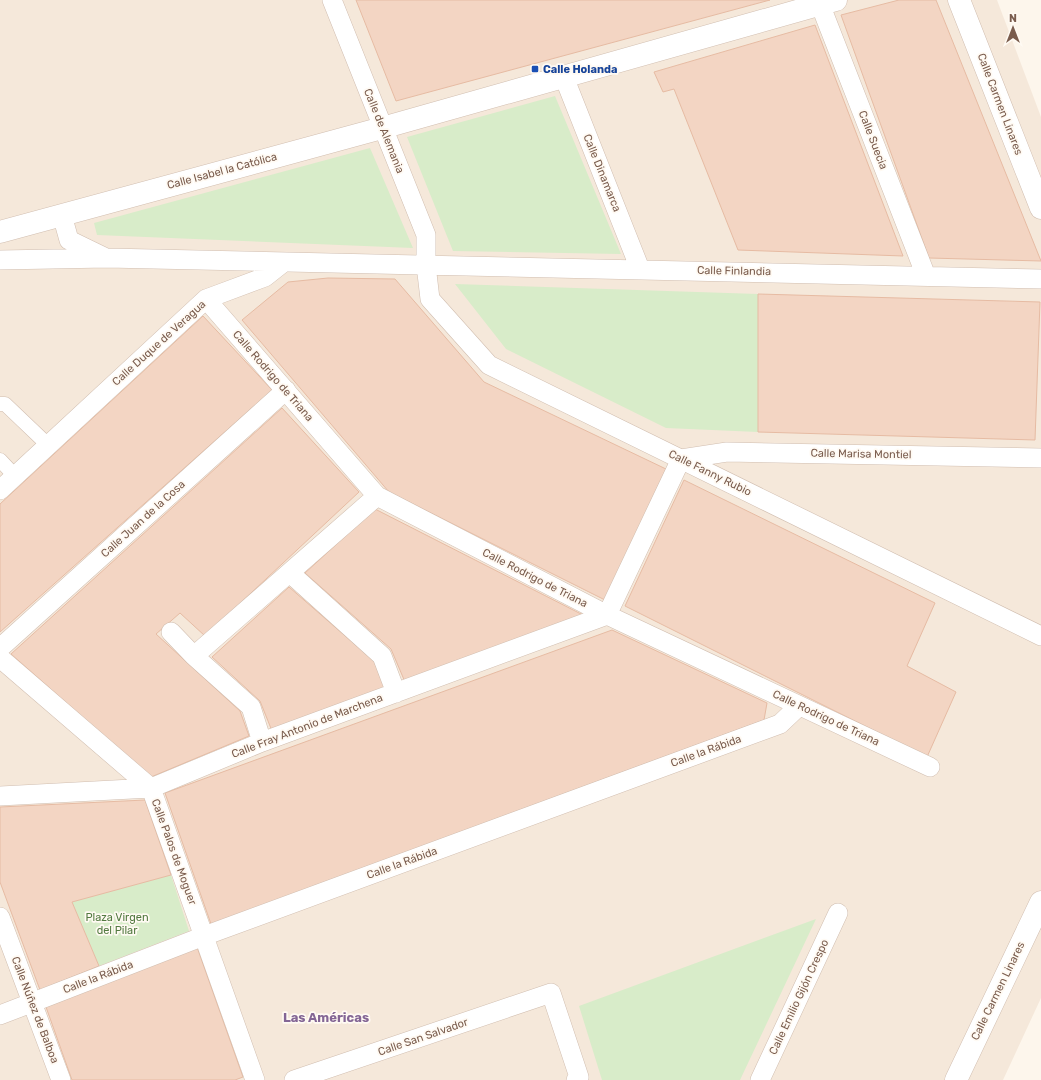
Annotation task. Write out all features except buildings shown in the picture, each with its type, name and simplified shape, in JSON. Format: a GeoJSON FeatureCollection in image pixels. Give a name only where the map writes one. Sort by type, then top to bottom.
{"type":"FeatureCollection","features":[{"type":"Feature","properties":{"kind":"street","name":"Calle de Alemania"},"geometry":{"type":"LineString","coordinates":[[332,0],[426,235],[426,265]]}},
{"type":"Feature","properties":{"kind":"street","name":"Calle Carmen Linares"},"geometry":{"type":"LineString","coordinates":[[960,0],[1041,208]]}},
{"type":"Feature","properties":{"kind":"street"},"geometry":{"type":"LineString","coordinates":[[382,128],[828,2]]}},
{"type":"Feature","properties":{"kind":"street","name":"Calle Suecia"},"geometry":{"type":"LineString","coordinates":[[828,2],[926,276]]}},
{"type":"Feature","properties":{"kind":"street","name":"Calle Dinamarca"},"geometry":{"type":"LineString","coordinates":[[564,77],[640,269]]}},
{"type":"Feature","properties":{"kind":"street","name":"Calle Isabel la Católica"},"geometry":{"type":"LineString","coordinates":[[0,232],[382,128]]}},
{"type":"Feature","properties":{"kind":"street"},"geometry":{"type":"LineString","coordinates":[[62,215],[69,240],[107,258]]}},
{"type":"Feature","properties":{"kind":"street"},"geometry":{"type":"LineString","coordinates":[[0,260],[107,258],[426,265]]}},
{"type":"Feature","properties":{"kind":"street","name":"Calle Duque de Veragua"},"geometry":{"type":"LineString","coordinates":[[0,490],[206,299],[265,277],[284,262]]}},
{"type":"Feature","properties":{"kind":"street","name":"Calle Finlandia"},"geometry":{"type":"LineString","coordinates":[[426,265],[1041,279]]}},
{"type":"Feature","properties":{"kind":"street","name":"Calle Fanny Rubio"},"geometry":{"type":"LineString","coordinates":[[426,265],[430,298],[489,365],[1041,636]]}},
{"type":"Feature","properties":{"kind":"street","name":"Calle Rodrigo de Triana"},"geometry":{"type":"LineString","coordinates":[[206,299],[377,496],[607,615],[930,767]]}},
{"type":"Feature","properties":{"kind":"street","name":"Calle Juan de la Cosa"},"geometry":{"type":"LineString","coordinates":[[0,648],[286,390]]}},
{"type":"Feature","properties":{"kind":"street"},"geometry":{"type":"LineString","coordinates":[[0,404],[5,404],[48,445]]}},
{"type":"Feature","properties":{"kind":"street","name":"Calle Marisa Montiel"},"geometry":{"type":"LineString","coordinates":[[681,458],[727,452],[1041,458]]}},
{"type":"Feature","properties":{"kind":"street"},"geometry":{"type":"LineString","coordinates":[[607,615],[681,458]]}},
{"type":"Feature","properties":{"kind":"street"},"geometry":{"type":"LineString","coordinates":[[0,460],[15,476]]}},
{"type":"Feature","properties":{"kind":"street"},"geometry":{"type":"LineString","coordinates":[[194,656],[377,496]]}},
{"type":"Feature","properties":{"kind":"street"},"geometry":{"type":"LineString","coordinates":[[290,573],[382,656],[396,693]]}},
{"type":"Feature","properties":{"kind":"street","name":"Calle Fray Antonio de Marchena"},"geometry":{"type":"LineString","coordinates":[[0,796],[151,788],[262,742],[607,615]]}},
{"type":"Feature","properties":{"kind":"street"},"geometry":{"type":"LineString","coordinates":[[171,632],[194,656],[251,707],[262,742]]}},
{"type":"Feature","properties":{"kind":"street","name":"Calle Palos de Moguer"},"geometry":{"type":"LineString","coordinates":[[0,658],[151,788],[255,1080]]}},
{"type":"Feature","properties":{"kind":"street","name":"Calle la Rábida"},"geometry":{"type":"LineString","coordinates":[[0,1015],[204,936],[780,724],[799,706]]}},
{"type":"Feature","properties":{"kind":"street","name":"Calle Carmen Linares"},"geometry":{"type":"LineString","coordinates":[[956,1080],[1041,902]]}},
{"type":"Feature","properties":{"kind":"street","name":"Calle Emilio Gijón Crespo"},"geometry":{"type":"LineString","coordinates":[[760,1080],[838,914]]}},
{"type":"Feature","properties":{"kind":"street","name":"Calle Núñez de Balboa"},"geometry":{"type":"LineString","coordinates":[[0,917],[61,1080]]}},
{"type":"Feature","properties":{"kind":"street","name":"Calle San Salvador"},"geometry":{"type":"LineString","coordinates":[[294,1080],[552,993],[579,1077],[576,1080]]}},
{"type":"Feature","properties":{"kind":"shaded area"},"geometry":{"type":"Polygon","coordinates":[[[0,0],[997,0],[1041,117],[1041,998],[1003,1080],[0,1080],[0,0]]]}},
{"type":"Feature","properties":{"kind":"green space"},"geometry":{"type":"Polygon","coordinates":[[[555,96],[621,254],[453,251],[407,137],[555,96]]]}},
{"type":"Feature","properties":{"kind":"green space"},"geometry":{"type":"Polygon","coordinates":[[[370,148],[413,248],[97,235],[94,223],[370,148]]]}},
{"type":"Feature","properties":{"kind":"green space"},"geometry":{"type":"Polygon","coordinates":[[[455,284],[758,294],[758,432],[666,428],[506,349],[455,284]]]}},
{"type":"Feature","properties":{"kind":"green space","name":"Plaza Virgen del Pilar"},"geometry":{"type":"Polygon","coordinates":[[[171,875],[189,931],[99,966],[72,902],[171,875]]]}},
{"type":"Feature","properties":{"kind":"green space"},"geometry":{"type":"Polygon","coordinates":[[[816,919],[740,1080],[602,1080],[579,1006],[816,919]]]}},
{"type":"Feature","properties":{"kind":"place","name":"Calle Holanda"},"geometry":{"type":"Point","coordinates":[535,69]}},
{"type":"Feature","properties":{"kind":"district","name":"Las Américas"},"geometry":{"type":"Point","coordinates":[326,1017]}}]}
